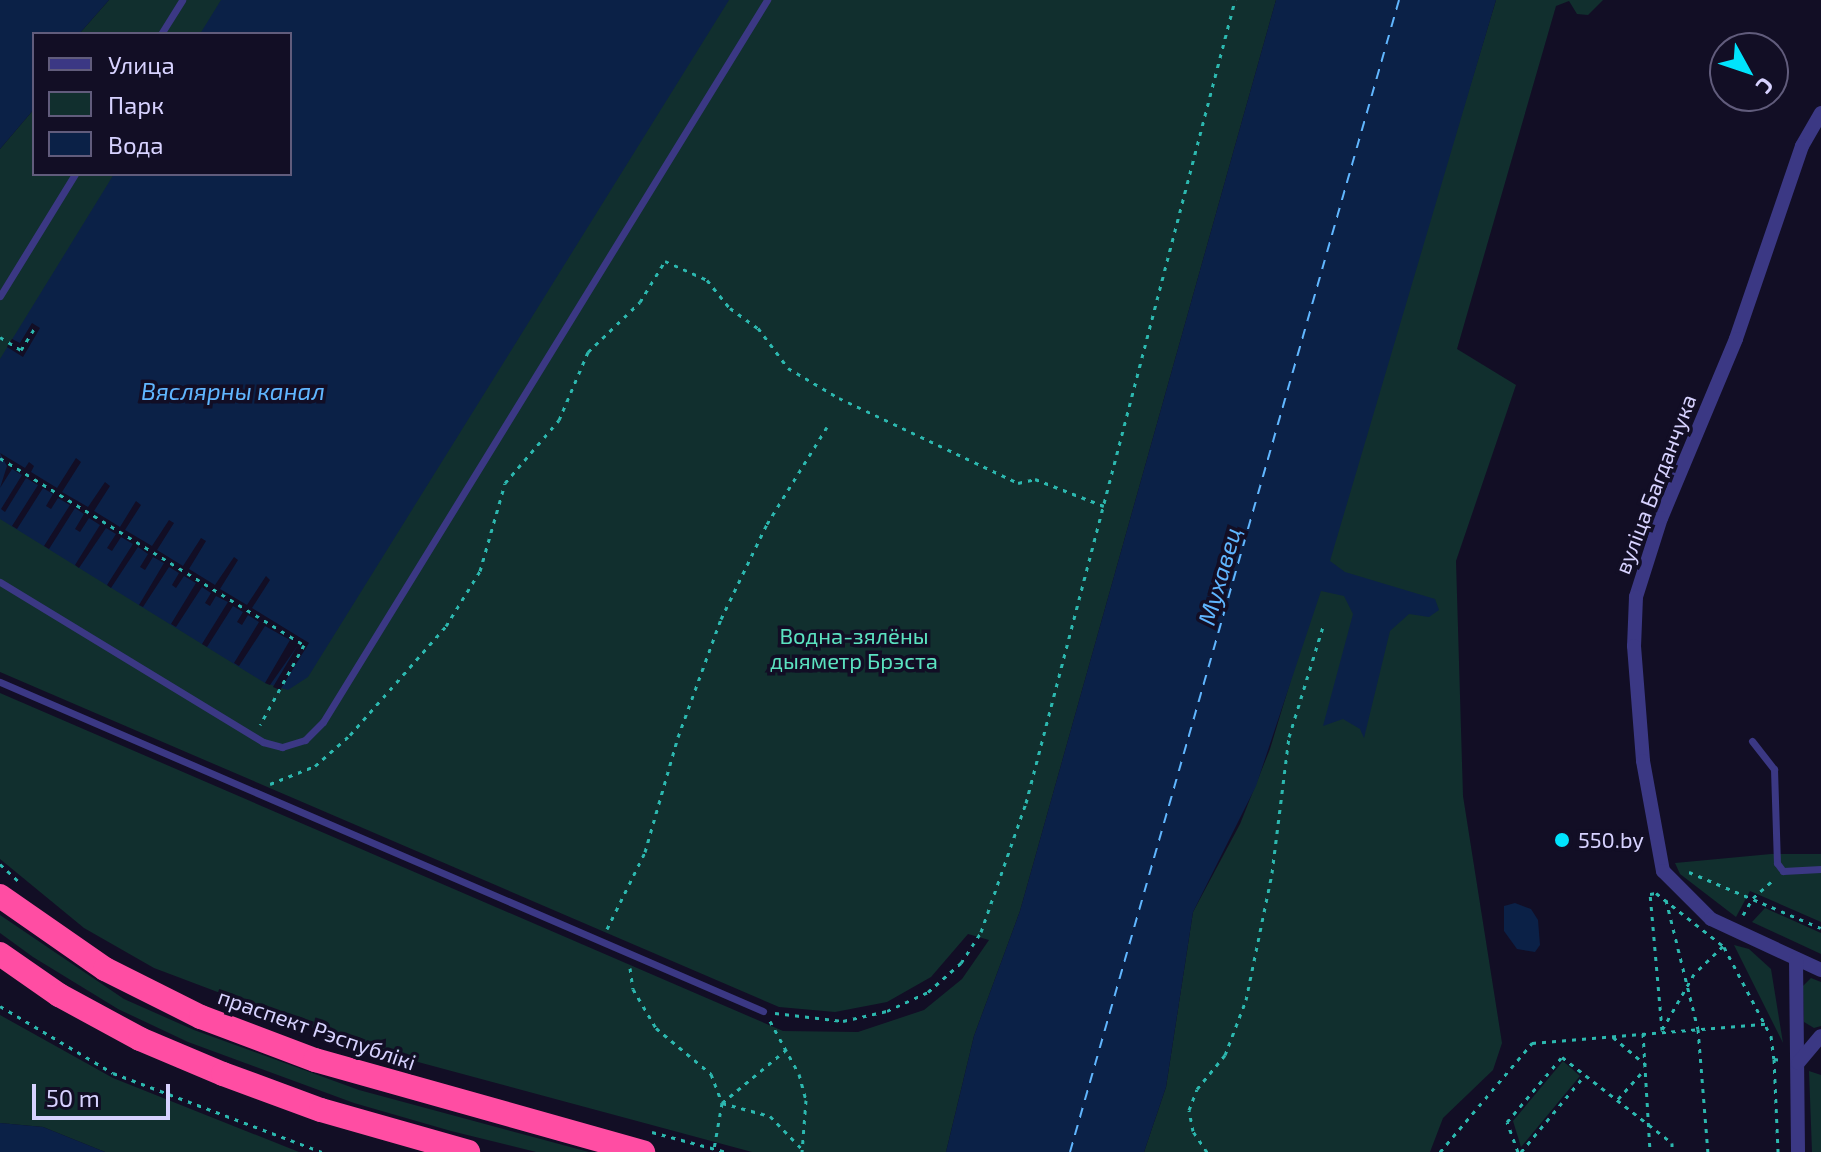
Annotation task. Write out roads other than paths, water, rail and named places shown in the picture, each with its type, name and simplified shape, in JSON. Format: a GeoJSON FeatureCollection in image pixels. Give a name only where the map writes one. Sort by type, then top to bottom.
{"type":"FeatureCollection","features":[{"type":"Feature","properties":{"kind":"highway","name":"праспект Рэспублікі"},"geometry":{"type":"LineString","coordinates":[[0,896],[105,969],[201,1017],[315,1060],[641,1140]]}},
{"type":"Feature","properties":{"kind":"highway"},"geometry":{"type":"LineString","coordinates":[[0,954],[126,1032],[209,1068],[321,1110],[468,1152]]}},
{"type":"Feature","properties":{"kind":"street","name":"вуліца Багданчука"},"geometry":{"type":"LineString","coordinates":[[1821,113],[1802,146],[1736,339],[1661,518],[1636,597],[1634,646],[1643,761],[1663,871],[1711,919],[1821,970]]}},
{"type":"Feature","properties":{"kind":"street"},"geometry":{"type":"LineString","coordinates":[[1796,959],[1798,1152]]}},
{"type":"Feature","properties":{"kind":"street"},"geometry":{"type":"LineString","coordinates":[[1798,1063],[1821,1036]]}},
{"type":"Feature","properties":{"kind":"lane"},"geometry":{"type":"LineString","coordinates":[[162,32],[182,0]]}},
{"type":"Feature","properties":{"kind":"lane"},"geometry":{"type":"LineString","coordinates":[[0,582],[253,736],[272,746],[294,746],[323,722],[767,0]]}},
{"type":"Feature","properties":{"kind":"lane"},"geometry":{"type":"LineString","coordinates":[[0,296],[74,176]]}},
{"type":"Feature","properties":{"kind":"lane"},"geometry":{"type":"LineString","coordinates":[[0,682],[763,1011]]}},
{"type":"Feature","properties":{"kind":"lane"},"geometry":{"type":"LineString","coordinates":[[1752,741],[1774,769],[1777,863],[1783,871],[1821,869]]}},
{"type":"Feature","properties":{"kind":"water"},"geometry":{"type":"Polygon","coordinates":[[[0,0],[109,0],[81,32],[32,32],[32,111],[0,149],[0,0]]]}},
{"type":"Feature","properties":{"kind":"water","name":"Вяслярны канал"},"geometry":{"type":"Polygon","coordinates":[[[221,0],[729,0],[308,677],[288,690],[265,683],[0,519],[0,359],[113,176],[292,176],[292,32],[201,32],[221,0]]]}},
{"type":"Feature","properties":{"kind":"water","name":"Мухавец"},"geometry":{"type":"Polygon","coordinates":[[[1276,0],[1496,0],[1330,561],[1345,572],[1435,599],[1439,610],[1429,617],[1409,614],[1390,631],[1364,738],[1360,729],[1343,719],[1323,726],[1353,614],[1344,596],[1321,591],[1256,786],[1193,912],[1166,1087],[1144,1152],[946,1152],[974,1036],[1020,911],[1276,0]]]}},
{"type":"Feature","properties":{"kind":"water"},"geometry":{"type":"Polygon","coordinates":[[[1515,903],[1531,909],[1538,920],[1540,945],[1535,952],[1517,949],[1504,931],[1504,906],[1515,903]]]}},
{"type":"Feature","properties":{"kind":"water"},"geometry":{"type":"Polygon","coordinates":[[[0,1123],[43,1127],[105,1152],[0,1152],[0,1123]]]}},
{"type":"Feature","properties":{"kind":"place","name":"550.by"},"geometry":{"type":"Point","coordinates":[1562,840]}},
{"type":"Feature","properties":{"kind":"park label","name":"Водна-зялёны дыяметр Брэста"},"geometry":{"type":"Point","coordinates":[854,648]}}]}
